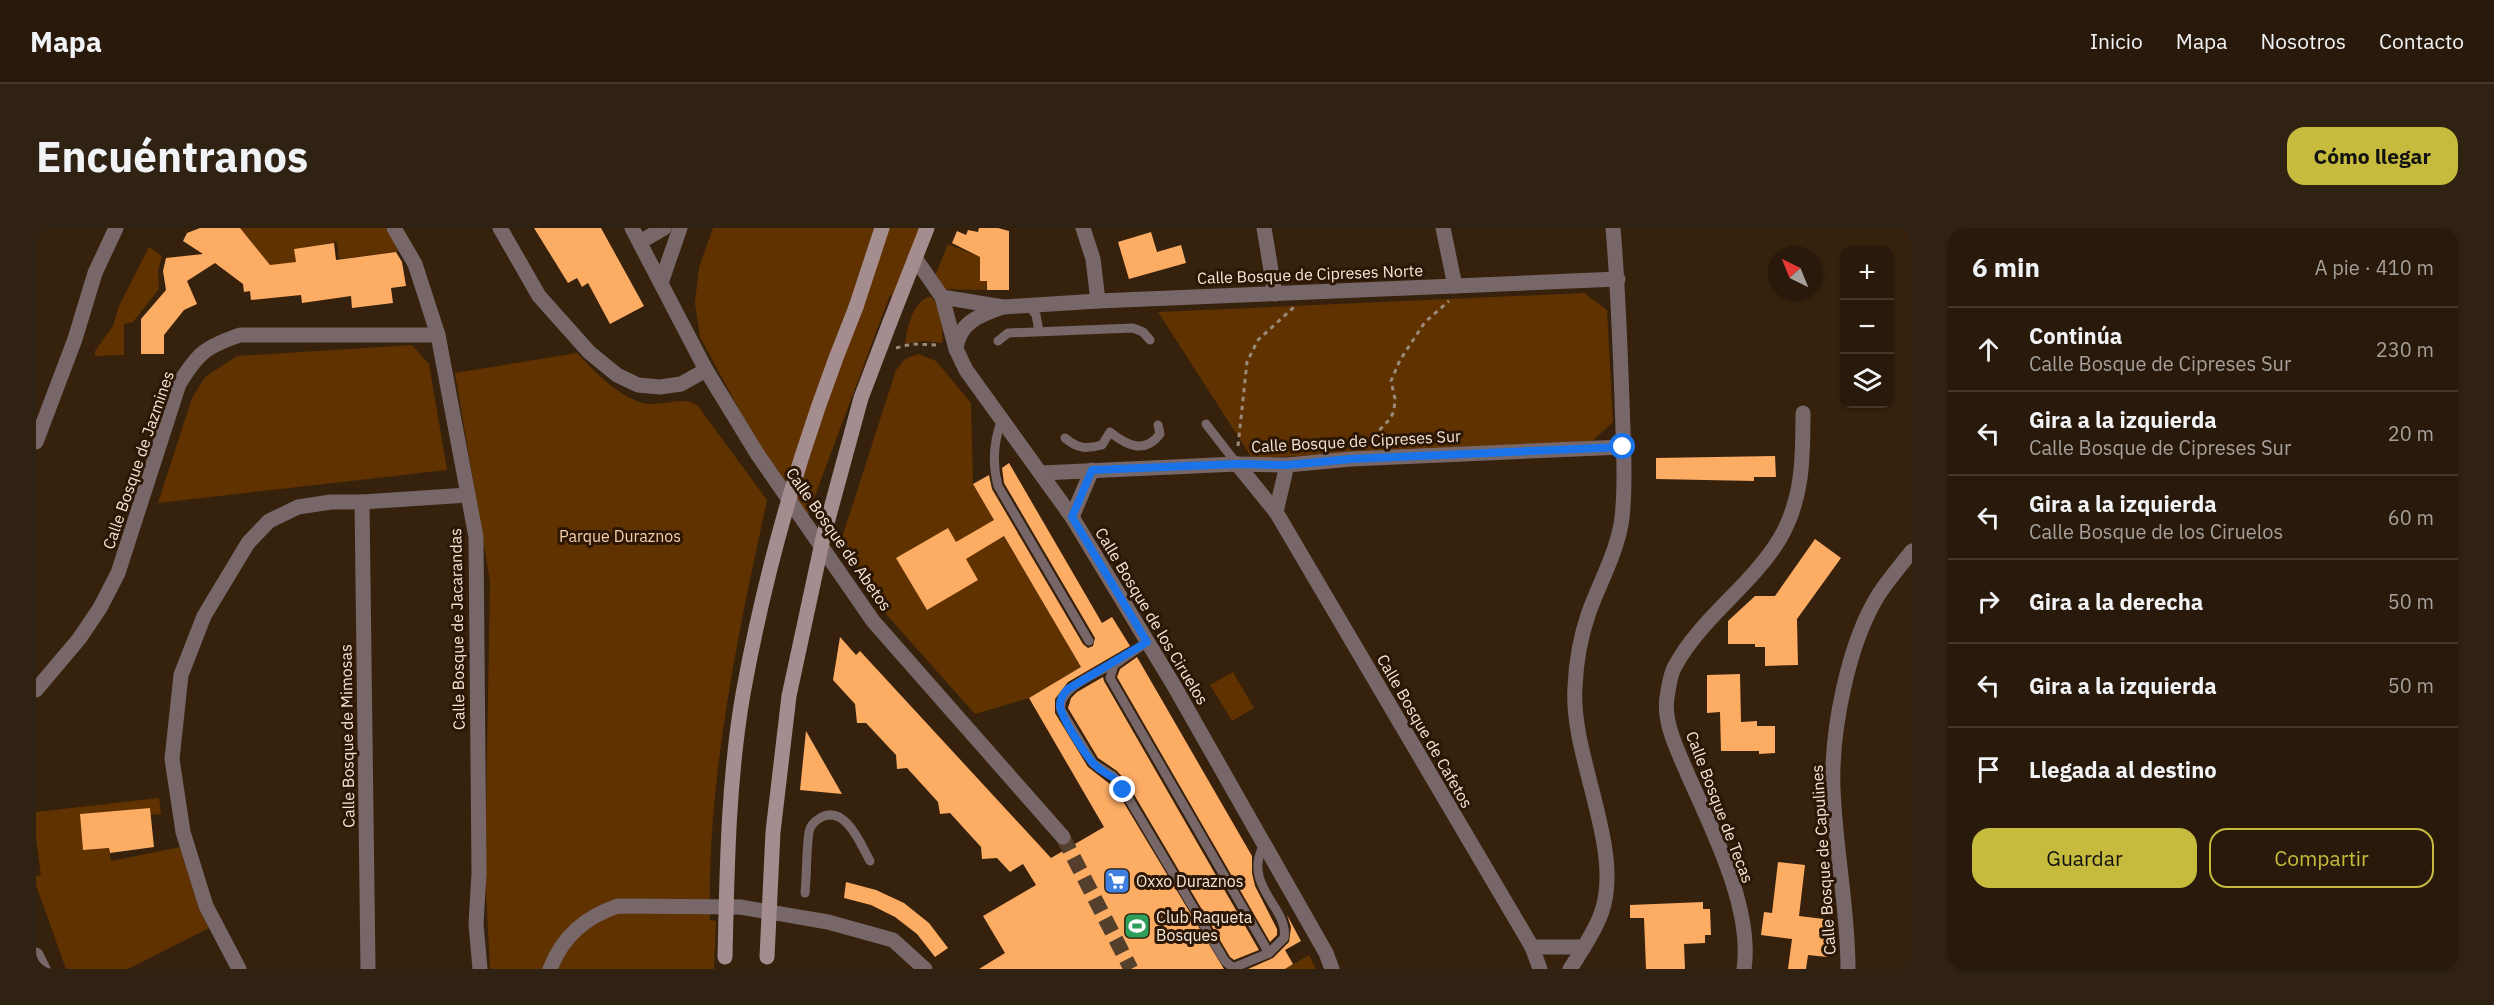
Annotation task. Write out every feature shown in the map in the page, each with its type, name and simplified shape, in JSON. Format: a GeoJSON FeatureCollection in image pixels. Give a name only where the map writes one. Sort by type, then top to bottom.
{"type":"FeatureCollection","features":[{"type":"Feature","properties":{"kind":"main road"},"geometry":{"type":"LineString","coordinates":[[725,963],[729,830],[743,695],[778,532],[826,381],[882,228]]}},
{"type":"Feature","properties":{"kind":"main road"},"geometry":{"type":"LineString","coordinates":[[767,963],[773,832],[789,696],[823,538],[861,398],[927,228]]}},
{"type":"Feature","properties":{"kind":"street"},"geometry":{"type":"LineString","coordinates":[[36,442],[75,339],[95,273],[116,228]]}},
{"type":"Feature","properties":{"kind":"street","name":"Calle Bosque de Jacarandas"},"geometry":{"type":"LineString","coordinates":[[394,228],[415,264],[438,335],[476,537],[479,873],[476,924],[480,969]]}},
{"type":"Feature","properties":{"kind":"street"},"geometry":{"type":"LineString","coordinates":[[500,228],[539,296],[589,352],[617,375],[638,385],[660,387],[681,384],[706,370]]}},
{"type":"Feature","properties":{"kind":"street","name":"Calle Bosque de Abetos"},"geometry":{"type":"LineString","coordinates":[[632,228],[706,370],[758,455],[873,621],[1063,837]]}},
{"type":"Feature","properties":{"kind":"street"},"geometry":{"type":"LineString","coordinates":[[640,242],[664,228]]}},
{"type":"Feature","properties":{"kind":"street"},"geometry":{"type":"LineString","coordinates":[[661,283],[680,228]]}},
{"type":"Feature","properties":{"kind":"street"},"geometry":{"type":"LineString","coordinates":[[1083,228],[1093,259],[1098,301]]}},
{"type":"Feature","properties":{"kind":"street"},"geometry":{"type":"LineString","coordinates":[[1264,228],[1275,294]]}},
{"type":"Feature","properties":{"kind":"street"},"geometry":{"type":"LineString","coordinates":[[1443,228],[1455,286]]}},
{"type":"Feature","properties":{"kind":"street"},"geometry":{"type":"LineString","coordinates":[[1570,969],[1601,914],[1608,885],[1603,841],[1577,724],[1574,689],[1588,614],[1622,519],[1623,447],[1618,279],[1613,228]]}},
{"type":"Feature","properties":{"kind":"street","name":"Calle Bosque de los Ciruelos"},"geometry":{"type":"LineString","coordinates":[[915,258],[942,297],[956,349],[966,370],[1072,517],[1264,845],[1326,953],[1332,969]]}},
{"type":"Feature","properties":{"kind":"street","name":"Calle Bosque de Cipreses Norte"},"geometry":{"type":"LineString","coordinates":[[942,297],[1003,307],[1618,279]]}},
{"type":"Feature","properties":{"kind":"street","name":"Calle Bosque de Cipreses Norte"},"geometry":{"type":"LineString","coordinates":[[956,349],[960,334],[970,321],[1003,307]]}},
{"type":"Feature","properties":{"kind":"street","name":"Calle Bosque de Jazmines"},"geometry":{"type":"LineString","coordinates":[[36,690],[79,639],[100,608],[118,573],[179,384],[194,360],[213,344],[240,335],[438,335]]}},
{"type":"Feature","properties":{"kind":"street","name":"Calle Bosque de Tecas"},"geometry":{"type":"LineString","coordinates":[[1744,969],[1743,937],[1733,886],[1716,838],[1672,735],[1666,700],[1674,668],[1694,638],[1768,555],[1788,522],[1802,472],[1803,413]]}},
{"type":"Feature","properties":{"kind":"street","name":"Calle Bosque de Cipreses Sur"},"geometry":{"type":"LineString","coordinates":[[1042,473],[1237,464],[1287,465],[1351,459],[1623,447]]}},
{"type":"Feature","properties":{"kind":"street","name":"Calle Bosque de Cafetos"},"geometry":{"type":"LineString","coordinates":[[1237,464],[1276,512],[1532,947],[1540,969]]}},
{"type":"Feature","properties":{"kind":"street"},"geometry":{"type":"LineString","coordinates":[[1276,512],[1287,465]]}},
{"type":"Feature","properties":{"kind":"street"},"geometry":{"type":"LineString","coordinates":[[1072,517],[1092,470]]}},
{"type":"Feature","properties":{"kind":"street"},"geometry":{"type":"LineString","coordinates":[[239,969],[206,906],[183,832],[172,759],[182,675],[204,616],[248,543],[269,521],[298,507],[331,502],[468,495]]}},
{"type":"Feature","properties":{"kind":"street","name":"Calle Bosque de Mimosas"},"geometry":{"type":"LineString","coordinates":[[362,502],[369,969]]}},
{"type":"Feature","properties":{"kind":"street","name":"Calle Bosque de Capulines"},"geometry":{"type":"LineString","coordinates":[[1848,969],[1833,788],[1839,713],[1851,664],[1878,595],[1912,551]]}},
{"type":"Feature","properties":{"kind":"street"},"geometry":{"type":"LineString","coordinates":[[550,969],[561,946],[570,934],[592,916],[605,910],[618,906],[694,905],[740,907],[828,922],[893,940],[925,969]]}},
{"type":"Feature","properties":{"kind":"street"},"geometry":{"type":"LineString","coordinates":[[1532,947],[1584,947]]}},
{"type":"Feature","properties":{"kind":"street"},"geometry":{"type":"LineString","coordinates":[[36,955],[43,969]]}},
{"type":"Feature","properties":{"kind":"lane"},"geometry":{"type":"LineString","coordinates":[[1028,305],[1036,315],[1039,331]]}},
{"type":"Feature","properties":{"kind":"lane"},"geometry":{"type":"LineString","coordinates":[[998,340],[1008,333],[1133,328],[1143,332],[1150,340]]}},
{"type":"Feature","properties":{"kind":"lane"},"geometry":{"type":"LineString","coordinates":[[1002,418],[998,430],[993,468],[998,486],[1089,641]]}},
{"type":"Feature","properties":{"kind":"lane"},"geometry":{"type":"LineString","coordinates":[[1206,424],[1237,464]]}},
{"type":"Feature","properties":{"kind":"lane"},"geometry":{"type":"LineString","coordinates":[[1065,438],[1075,446],[1087,449],[1102,445],[1110,432],[1131,445],[1144,446],[1154,442],[1160,434],[1158,425]]}},
{"type":"Feature","properties":{"kind":"lane"},"geometry":{"type":"LineString","coordinates":[[1147,642],[1065,693],[1060,705],[1062,715],[1093,763],[1113,776],[1120,784],[1228,965],[1233,968],[1269,953],[1279,944],[1285,933],[1260,878],[1259,859],[1264,845]]}},
{"type":"Feature","properties":{"kind":"lane"},"geometry":{"type":"LineString","coordinates":[[1117,662],[1110,672],[1113,683],[1269,953]]}},
{"type":"Feature","properties":{"kind":"lane"},"geometry":{"type":"LineString","coordinates":[[805,893],[811,827],[823,816],[839,816],[848,823],[870,861]]}},
{"type":"Feature","properties":{"kind":"path"},"geometry":{"type":"LineString","coordinates":[[1351,459],[1390,419],[1394,411],[1395,399],[1391,381],[1395,370],[1425,322],[1450,300],[1455,286]]}},
{"type":"Feature","properties":{"kind":"path"},"geometry":{"type":"LineString","coordinates":[[1237,464],[1247,362],[1258,340],[1308,293]]}},
{"type":"Feature","properties":{"kind":"path"},"geometry":{"type":"LineString","coordinates":[[912,344],[934,344],[956,349]]}},
{"type":"Feature","properties":{"kind":"green space"},"geometry":{"type":"Polygon","coordinates":[[[233,228],[386,228],[401,251],[339,259],[337,242],[295,249],[296,263],[270,265],[245,234],[234,235],[233,228]]]}},
{"type":"Feature","properties":{"kind":"green space"},"geometry":{"type":"Polygon","coordinates":[[[713,228],[923,228],[895,297],[890,295],[803,528],[700,337],[695,303],[699,267],[713,228]]]}},
{"type":"Feature","properties":{"kind":"green space"},"geometry":{"type":"Polygon","coordinates":[[[948,244],[980,257],[980,281],[987,281],[986,290],[945,289],[934,278],[948,244]]]}},
{"type":"Feature","properties":{"kind":"green space"},"geometry":{"type":"Polygon","coordinates":[[[149,247],[162,256],[158,271],[159,289],[133,322],[124,324],[124,355],[95,356],[95,351],[113,326],[119,306],[149,247]]]}},
{"type":"Feature","properties":{"kind":"green space"},"geometry":{"type":"Polygon","coordinates":[[[1584,293],[1607,310],[1613,422],[1590,443],[1252,458],[1158,312],[1584,293]]]}},
{"type":"Feature","properties":{"kind":"green space"},"geometry":{"type":"Polygon","coordinates":[[[927,297],[932,297],[940,313],[942,343],[923,341],[905,344],[914,312],[927,297]]]}},
{"type":"Feature","properties":{"kind":"green space"},"geometry":{"type":"Polygon","coordinates":[[[412,345],[429,364],[447,470],[158,503],[192,398],[205,377],[237,356],[412,345]]]}},
{"type":"Feature","properties":{"kind":"green space","name":"Parque Duraznos"},"geometry":{"type":"Polygon","coordinates":[[[577,353],[611,386],[632,399],[653,404],[687,401],[698,406],[767,500],[726,709],[713,814],[710,920],[716,921],[714,969],[490,969],[485,871],[490,581],[455,373],[577,353]]]}},
{"type":"Feature","properties":{"kind":"green space"},"geometry":{"type":"Polygon","coordinates":[[[918,354],[936,361],[971,403],[973,484],[1081,667],[1029,698],[975,714],[886,614],[839,547],[896,370],[905,359],[918,354]]]}},
{"type":"Feature","properties":{"kind":"green space"},"geometry":{"type":"Polygon","coordinates":[[[1233,672],[1254,708],[1232,721],[1210,685],[1233,672]]]}},
{"type":"Feature","properties":{"kind":"green space"},"geometry":{"type":"Polygon","coordinates":[[[159,798],[161,814],[151,815],[150,808],[81,814],[83,850],[109,848],[111,861],[180,847],[199,909],[209,928],[128,969],[66,969],[36,885],[36,876],[41,875],[36,838],[36,812],[159,798]]]}},
{"type":"Feature","properties":{"kind":"green space"},"geometry":{"type":"Polygon","coordinates":[[[1309,955],[1316,969],[1285,969],[1309,955]]]}},
{"type":"Feature","properties":{"kind":"building"},"geometry":{"type":"Polygon","coordinates":[[[200,228],[240,228],[270,265],[296,262],[294,249],[334,243],[336,260],[396,252],[402,262],[406,286],[391,288],[393,303],[352,308],[351,296],[302,303],[301,295],[251,300],[250,291],[244,292],[243,284],[215,263],[187,281],[197,304],[184,310],[164,335],[164,354],[141,354],[141,319],[166,290],[163,271],[166,258],[203,254],[183,241],[187,233],[200,228]]]}},
{"type":"Feature","properties":{"kind":"building"},"geometry":{"type":"Polygon","coordinates":[[[534,228],[601,228],[644,306],[610,324],[588,283],[582,287],[577,278],[568,283],[534,228]]]}},
{"type":"Feature","properties":{"kind":"building"},"geometry":{"type":"Polygon","coordinates":[[[979,228],[998,228],[1009,231],[1009,290],[987,290],[987,281],[980,281],[980,257],[952,243],[957,231],[966,235],[968,230],[978,232],[979,228]]]}},
{"type":"Feature","properties":{"kind":"building"},"geometry":{"type":"Polygon","coordinates":[[[1151,232],[1157,252],[1181,245],[1186,263],[1129,279],[1118,242],[1151,232]]]}},
{"type":"Feature","properties":{"kind":"building"},"geometry":{"type":"Polygon","coordinates":[[[1775,456],[1776,477],[1754,477],[1754,481],[1656,479],[1656,458],[1775,456]]]}},
{"type":"Feature","properties":{"kind":"building"},"geometry":{"type":"Polygon","coordinates":[[[1009,463],[1102,623],[1112,617],[1130,646],[1068,682],[1055,699],[1055,713],[1088,767],[1115,788],[1224,969],[979,969],[1005,953],[983,916],[1036,885],[1023,864],[1010,872],[997,858],[982,859],[981,847],[950,813],[940,814],[938,802],[907,768],[897,769],[896,755],[866,723],[857,723],[855,704],[833,680],[840,637],[856,655],[860,651],[1051,858],[1104,827],[1029,698],[1081,667],[1004,536],[966,559],[978,580],[927,610],[896,558],[948,528],[956,542],[994,520],[973,484],[989,475],[992,489],[1083,644],[1088,648],[1093,646],[1095,638],[1004,483],[1002,468],[1009,463]]]}},
{"type":"Feature","properties":{"kind":"building"},"geometry":{"type":"Polygon","coordinates":[[[1815,539],[1841,558],[1797,619],[1798,665],[1765,666],[1765,647],[1755,647],[1755,644],[1728,644],[1728,621],[1755,596],[1775,596],[1815,539]]]}},
{"type":"Feature","properties":{"kind":"building"},"geometry":{"type":"Polygon","coordinates":[[[1137,657],[1252,856],[1255,886],[1277,929],[1277,935],[1270,942],[1117,677],[1120,669],[1137,657]]]}},
{"type":"Feature","properties":{"kind":"building"},"geometry":{"type":"Polygon","coordinates":[[[1740,674],[1741,722],[1757,721],[1757,726],[1775,726],[1775,753],[1721,751],[1720,712],[1707,713],[1707,675],[1740,674]]]}},
{"type":"Feature","properties":{"kind":"building"},"geometry":{"type":"Polygon","coordinates":[[[1103,677],[1259,950],[1234,960],[1230,957],[1126,781],[1117,771],[1098,758],[1068,708],[1071,698],[1077,692],[1103,677]]]}},
{"type":"Feature","properties":{"kind":"building"},"geometry":{"type":"Polygon","coordinates":[[[806,731],[842,794],[800,790],[806,731]]]}},
{"type":"Feature","properties":{"kind":"building"},"geometry":{"type":"Polygon","coordinates":[[[150,808],[154,847],[110,853],[109,848],[83,850],[80,814],[150,808]]]}},
{"type":"Feature","properties":{"kind":"building"},"geometry":{"type":"Polygon","coordinates":[[[1778,862],[1805,865],[1799,916],[1832,920],[1827,957],[1808,955],[1806,969],[1788,969],[1792,939],[1761,935],[1764,912],[1772,913],[1778,862]]]}},
{"type":"Feature","properties":{"kind":"building"},"geometry":{"type":"Polygon","coordinates":[[[846,882],[876,890],[904,903],[929,923],[948,948],[935,957],[917,934],[895,917],[871,905],[844,898],[846,882]]]}},
{"type":"Feature","properties":{"kind":"building"},"geometry":{"type":"Polygon","coordinates":[[[1703,902],[1703,909],[1710,909],[1711,935],[1705,935],[1705,943],[1684,944],[1685,969],[1646,969],[1644,918],[1630,918],[1630,905],[1703,902]]]}},
{"type":"Feature","properties":{"kind":"building"},"geometry":{"type":"Polygon","coordinates":[[[1287,915],[1301,941],[1285,950],[1293,964],[1285,969],[1248,969],[1273,958],[1289,942],[1291,927],[1287,915]]]}},
{"type":"Feature","properties":{"kind":"tunnel"},"geometry":{"type":"LineString","coordinates":[[1063,837],[1131,969]]}},
{"type":"Feature","properties":{"kind":"place","name":"Oxxo Duraznos"},"geometry":{"type":"Point","coordinates":[1117,881]}},
{"type":"Feature","properties":{"kind":"place","name":"Club Raqueta Bosques"},"geometry":{"type":"Point","coordinates":[1137,926]}},
{"type":"Feature","properties":{"kind":"route"},"geometry":{"type":"LineString","coordinates":[[1123,790],[1113,776],[1097,768],[1093,763],[1060,710],[1060,700],[1068,689],[1117,662],[1147,642],[1072,517],[1092,470],[1237,464],[1287,465],[1351,459],[1623,447]]}}]}
